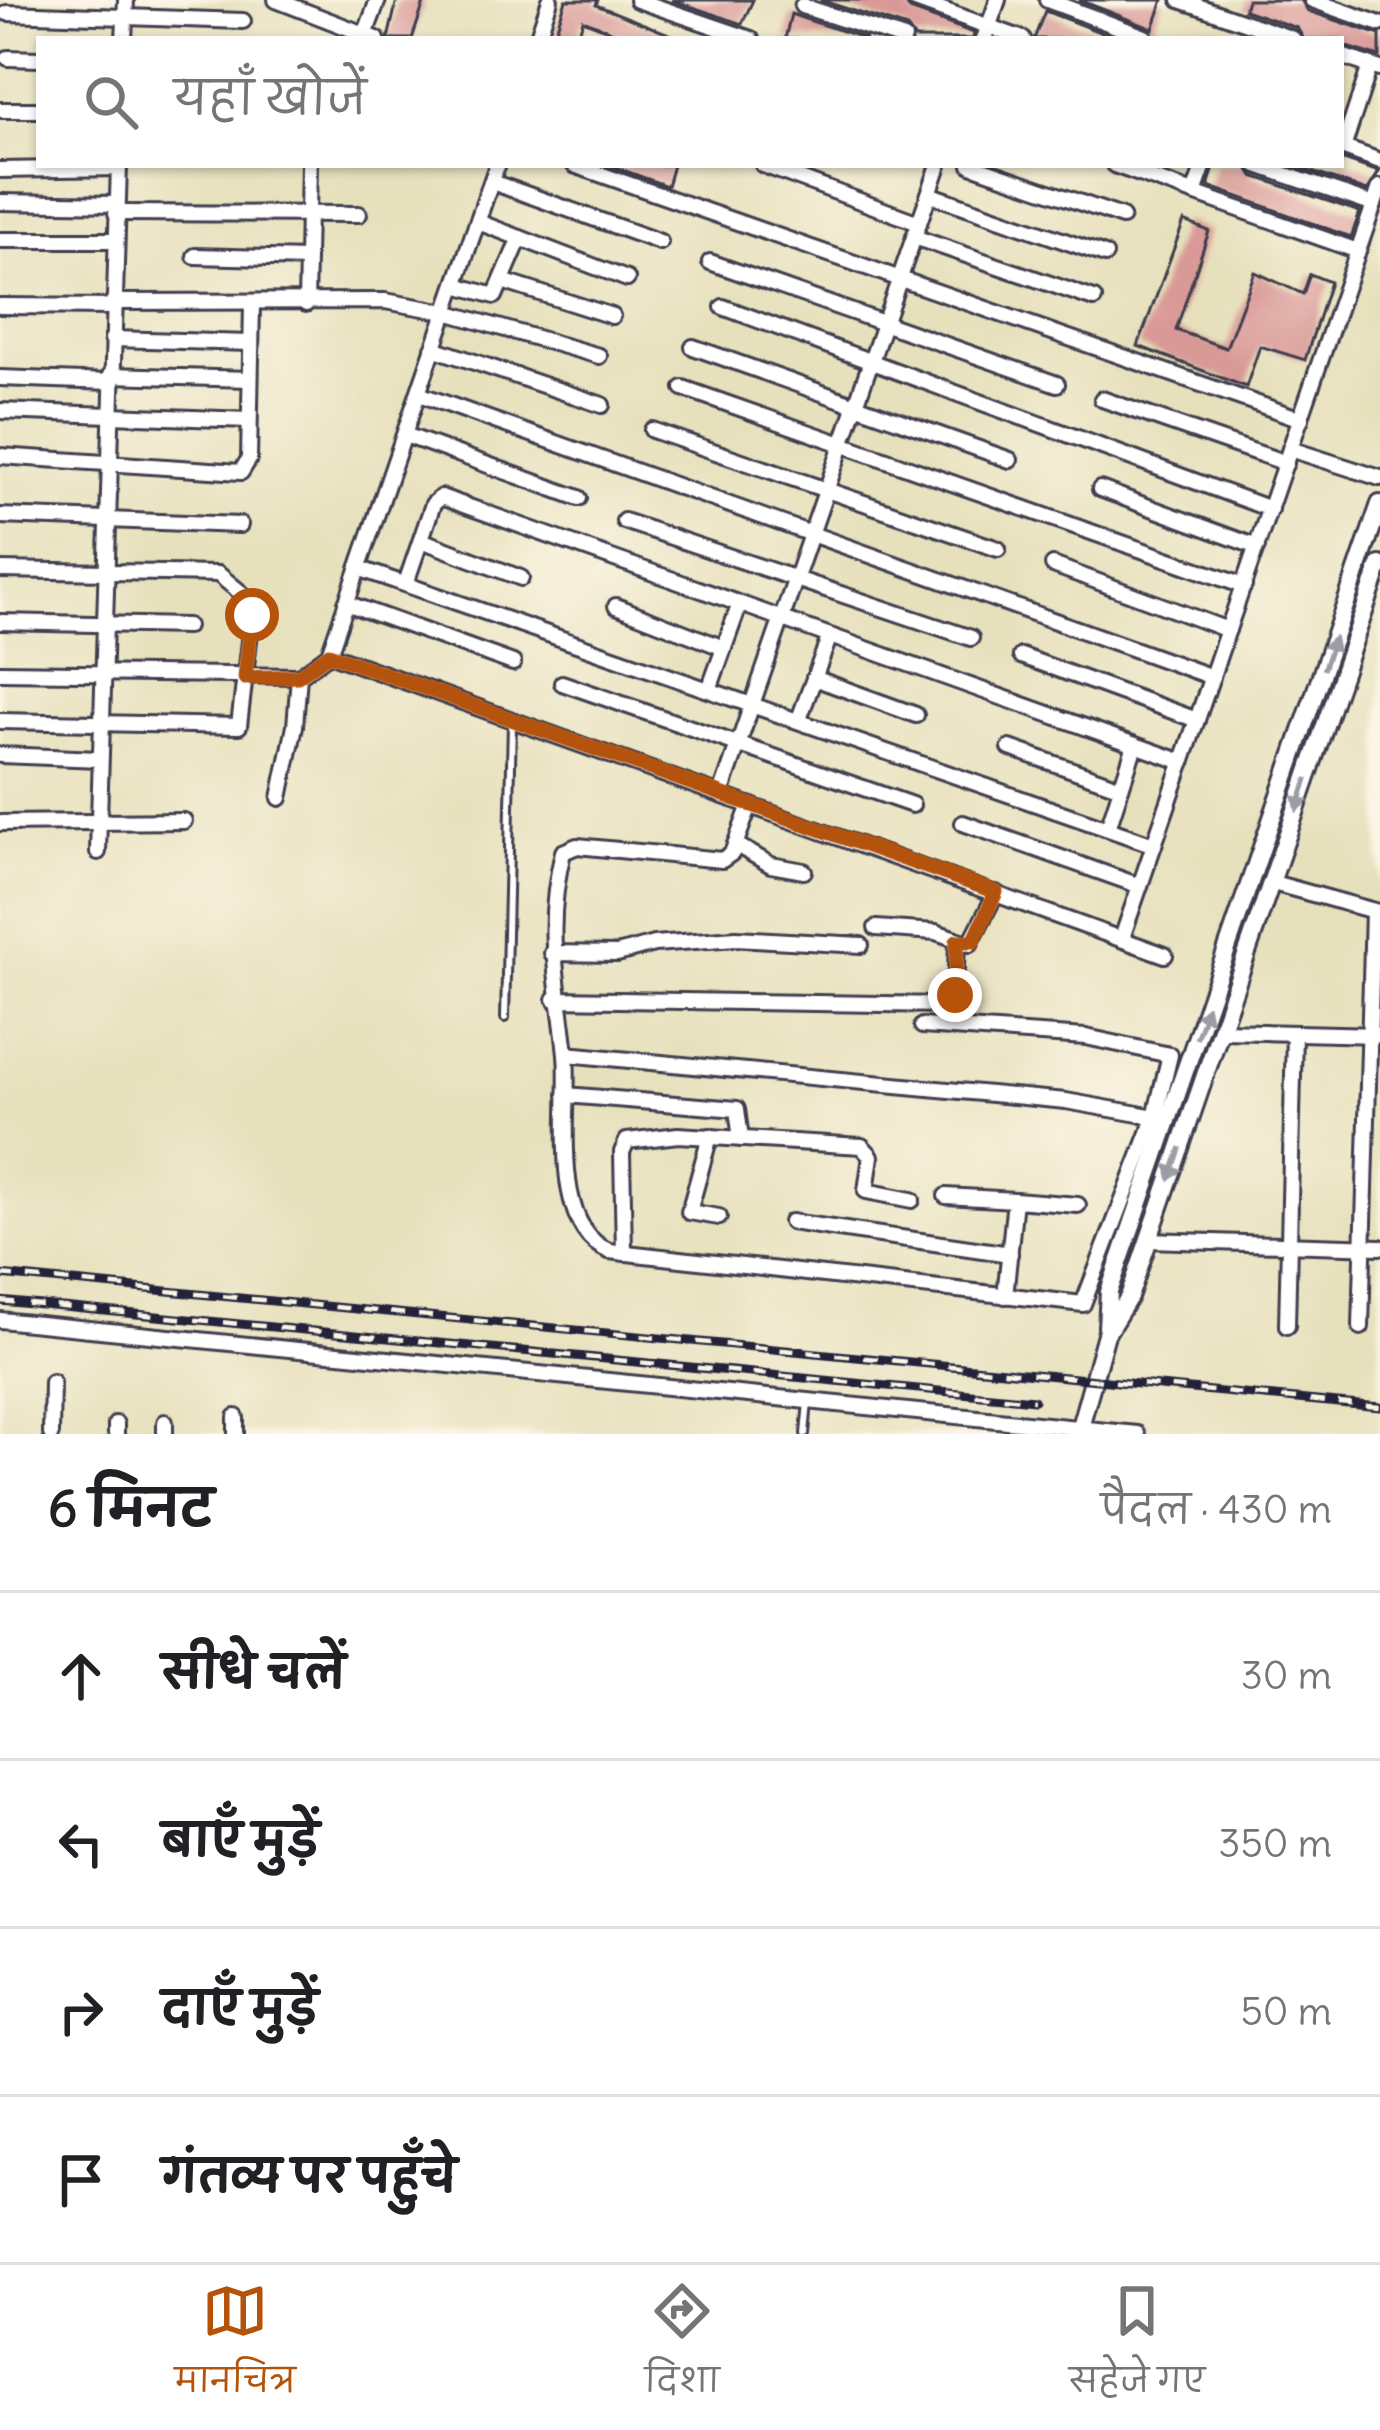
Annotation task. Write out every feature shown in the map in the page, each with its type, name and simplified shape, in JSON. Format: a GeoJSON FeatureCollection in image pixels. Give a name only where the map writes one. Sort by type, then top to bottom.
{"type":"FeatureCollection","features":[{"type":"Feature","properties":{"kind":"street"},"geometry":{"type":"LineString","coordinates":[[276,0],[372,35],[377,0]]}},
{"type":"Feature","properties":{"kind":"street"},"geometry":{"type":"LineString","coordinates":[[538,36],[550,0]]}},
{"type":"Feature","properties":{"kind":"street"},"geometry":{"type":"LineString","coordinates":[[637,0],[742,36]]}},
{"type":"Feature","properties":{"kind":"street"},"geometry":{"type":"LineString","coordinates":[[915,0],[947,5],[986,32],[998,0]]}},
{"type":"Feature","properties":{"kind":"street"},"geometry":{"type":"LineString","coordinates":[[1047,0],[1142,36]]}},
{"type":"Feature","properties":{"kind":"street"},"geometry":{"type":"LineString","coordinates":[[1180,0],[1284,36]]}},
{"type":"Feature","properties":{"kind":"street"},"geometry":{"type":"LineString","coordinates":[[1312,0],[1380,24]]}},
{"type":"Feature","properties":{"kind":"street"},"geometry":{"type":"LineString","coordinates":[[802,6],[895,36]]}},
{"type":"Feature","properties":{"kind":"street"},"geometry":{"type":"LineString","coordinates":[[8,13],[126,8],[243,21]]}},
{"type":"Feature","properties":{"kind":"street"},"geometry":{"type":"LineString","coordinates":[[1344,57],[1375,67],[1344,142]]}},
{"type":"Feature","properties":{"kind":"street"},"geometry":{"type":"LineString","coordinates":[[8,58],[36,58]]}},
{"type":"Feature","properties":{"kind":"street"},"geometry":{"type":"LineString","coordinates":[[1344,101],[1357,106]]}},
{"type":"Feature","properties":{"kind":"street"},"geometry":{"type":"LineString","coordinates":[[0,110],[36,110]]}},
{"type":"Feature","properties":{"kind":"street"},"geometry":{"type":"LineString","coordinates":[[1344,149],[1380,161]]}},
{"type":"Feature","properties":{"kind":"street"},"geometry":{"type":"LineString","coordinates":[[0,170],[60,168]]}},
{"type":"Feature","properties":{"kind":"street"},"geometry":{"type":"LineString","coordinates":[[98,852],[119,168]]}},
{"type":"Feature","properties":{"kind":"street"},"geometry":{"type":"LineString","coordinates":[[306,304],[309,168]]}},
{"type":"Feature","properties":{"kind":"street"},"geometry":{"type":"LineString","coordinates":[[0,672],[298,676],[329,654],[496,168]]}},
{"type":"Feature","properties":{"kind":"street"},"geometry":{"type":"LineString","coordinates":[[583,168],[1301,419]]}},
{"type":"Feature","properties":{"kind":"street"},"geometry":{"type":"LineString","coordinates":[[770,168],[1094,299]]}},
{"type":"Feature","properties":{"kind":"street"},"geometry":{"type":"LineString","coordinates":[[721,794],[938,168]]}},
{"type":"Feature","properties":{"kind":"street"},"geometry":{"type":"LineString","coordinates":[[980,168],[1122,218]]}},
{"type":"Feature","properties":{"kind":"street"},"geometry":{"type":"LineString","coordinates":[[1134,168],[1358,251]]}},
{"type":"Feature","properties":{"kind":"street"},"geometry":{"type":"LineString","coordinates":[[1194,193],[1203,168]]}},
{"type":"Feature","properties":{"kind":"street"},"geometry":{"type":"LineString","coordinates":[[1266,168],[1374,205]]}},
{"type":"Feature","properties":{"kind":"street"},"geometry":{"type":"LineString","coordinates":[[492,182],[660,242]]}},
{"type":"Feature","properties":{"kind":"street"},"geometry":{"type":"LineString","coordinates":[[1122,938],[1380,187]]}},
{"type":"Feature","properties":{"kind":"street"},"geometry":{"type":"LineString","coordinates":[[929,194],[1105,255]]}},
{"type":"Feature","properties":{"kind":"street"},"geometry":{"type":"LineString","coordinates":[[0,202],[308,217],[359,214]]}},
{"type":"Feature","properties":{"kind":"street"},"geometry":{"type":"LineString","coordinates":[[478,222],[627,279]]}},
{"type":"Feature","properties":{"kind":"street"},"geometry":{"type":"LineString","coordinates":[[456,285],[492,296],[520,238]]}},
{"type":"Feature","properties":{"kind":"street"},"geometry":{"type":"LineString","coordinates":[[0,240],[115,240]]}},
{"type":"Feature","properties":{"kind":"street"},"geometry":{"type":"LineString","coordinates":[[195,256],[307,259]]}},
{"type":"Feature","properties":{"kind":"street"},"geometry":{"type":"LineString","coordinates":[[710,262],[1057,384]]}},
{"type":"Feature","properties":{"kind":"street"},"geometry":{"type":"LineString","coordinates":[[502,281],[612,316]]}},
{"type":"Feature","properties":{"kind":"street"},"geometry":{"type":"LineString","coordinates":[[0,306],[385,301],[446,312],[599,356]]}},
{"type":"Feature","properties":{"kind":"street"},"geometry":{"type":"LineString","coordinates":[[0,456],[241,472],[249,459],[252,304]]}},
{"type":"Feature","properties":{"kind":"street"},"geometry":{"type":"LineString","coordinates":[[723,307],[1270,509]]}},
{"type":"Feature","properties":{"kind":"street"},"geometry":{"type":"LineString","coordinates":[[112,339],[251,343]]}},
{"type":"Feature","properties":{"kind":"street"},"geometry":{"type":"LineString","coordinates":[[693,347],[1010,460]]}},
{"type":"Feature","properties":{"kind":"street"},"geometry":{"type":"LineString","coordinates":[[433,348],[602,406]]}},
{"type":"Feature","properties":{"kind":"street"},"geometry":{"type":"LineString","coordinates":[[0,378],[250,379]]}},
{"type":"Feature","properties":{"kind":"street"},"geometry":{"type":"LineString","coordinates":[[683,388],[1244,586]]}},
{"type":"Feature","properties":{"kind":"street"},"geometry":{"type":"LineString","coordinates":[[419,394],[1212,677]]}},
{"type":"Feature","properties":{"kind":"street"},"geometry":{"type":"LineString","coordinates":[[1102,399],[1288,456],[1380,478]]}},
{"type":"Feature","properties":{"kind":"street"},"geometry":{"type":"LineString","coordinates":[[0,411],[249,420]]}},
{"type":"Feature","properties":{"kind":"street"},"geometry":{"type":"LineString","coordinates":[[652,430],[827,486],[998,549]]}},
{"type":"Feature","properties":{"kind":"street"},"geometry":{"type":"LineString","coordinates":[[405,435],[579,498]]}},
{"type":"Feature","properties":{"kind":"street"},"geometry":{"type":"LineString","coordinates":[[1100,489],[1257,547]]}},
{"type":"Feature","properties":{"kind":"street"},"geometry":{"type":"LineString","coordinates":[[406,583],[433,504],[441,497],[1183,762]]}},
{"type":"Feature","properties":{"kind":"street"},"geometry":{"type":"LineString","coordinates":[[1079,1431],[1106,1334],[1109,1292],[1380,504]]}},
{"type":"Feature","properties":{"kind":"street"},"geometry":{"type":"LineString","coordinates":[[0,516],[240,525]]}},
{"type":"Feature","properties":{"kind":"street"},"geometry":{"type":"LineString","coordinates":[[624,520],[971,638]]}},
{"type":"Feature","properties":{"kind":"street"},"geometry":{"type":"LineString","coordinates":[[421,540],[521,578]]}},
{"type":"Feature","properties":{"kind":"street"},"geometry":{"type":"LineString","coordinates":[[1053,565],[1228,630]]}},
{"type":"Feature","properties":{"kind":"street"},"geometry":{"type":"LineString","coordinates":[[1106,1334],[1129,1297],[1380,565]]}},
{"type":"Feature","properties":{"kind":"street"},"geometry":{"type":"LineString","coordinates":[[358,568],[1154,845]]}},
{"type":"Feature","properties":{"kind":"street"},"geometry":{"type":"LineString","coordinates":[[0,571],[207,573],[227,578],[251,606],[239,726],[0,721]]}},
{"type":"Feature","properties":{"kind":"street"},"geometry":{"type":"LineString","coordinates":[[346,603],[513,663]]}},
{"type":"Feature","properties":{"kind":"street"},"geometry":{"type":"LineString","coordinates":[[710,687],[739,605]]}},
{"type":"Feature","properties":{"kind":"street"},"geometry":{"type":"LineString","coordinates":[[616,606],[724,648]]}},
{"type":"Feature","properties":{"kind":"street"},"geometry":{"type":"LineString","coordinates":[[0,622],[188,626]]}},
{"type":"Feature","properties":{"kind":"street"},"geometry":{"type":"LineString","coordinates":[[799,718],[829,638]]}},
{"type":"Feature","properties":{"kind":"street"},"geometry":{"type":"LineString","coordinates":[[329,654],[1165,955]]}},
{"type":"Feature","properties":{"kind":"street"},"geometry":{"type":"LineString","coordinates":[[1021,656],[1197,720]]}},
{"type":"Feature","properties":{"kind":"street"},"geometry":{"type":"LineString","coordinates":[[280,799],[296,726],[298,676]]}},
{"type":"Feature","properties":{"kind":"street"},"geometry":{"type":"LineString","coordinates":[[814,678],[916,715]]}},
{"type":"Feature","properties":{"kind":"street"},"geometry":{"type":"LineString","coordinates":[[562,682],[912,805]]}},
{"type":"Feature","properties":{"kind":"street"},"geometry":{"type":"LineString","coordinates":[[1108,829],[1135,745]]}},
{"type":"Feature","properties":{"kind":"street"},"geometry":{"type":"LineString","coordinates":[[1010,748],[1121,787]]}},
{"type":"Feature","properties":{"kind":"street"},"geometry":{"type":"LineString","coordinates":[[0,755],[100,759]]}},
{"type":"Feature","properties":{"kind":"street"},"geometry":{"type":"LineString","coordinates":[[750,805],[728,858],[711,861],[568,847],[554,898],[555,999],[566,1054],[567,1163],[575,1213],[595,1246],[1083,1304],[1155,1117],[1171,1062],[1166,1053],[1086,1037],[922,1026]]}},
{"type":"Feature","properties":{"kind":"street"},"geometry":{"type":"LineString","coordinates":[[0,823],[184,821]]}},
{"type":"Feature","properties":{"kind":"street"},"geometry":{"type":"LineString","coordinates":[[963,823],[1140,886]]}},
{"type":"Feature","properties":{"kind":"street"},"geometry":{"type":"LineString","coordinates":[[735,844],[771,865],[804,872]]}},
{"type":"Feature","properties":{"kind":"street"},"geometry":{"type":"LineString","coordinates":[[1273,884],[1376,912],[1374,1035],[1360,1246],[1361,1327]]}},
{"type":"Feature","properties":{"kind":"street"},"geometry":{"type":"LineString","coordinates":[[876,928],[926,930],[957,941],[974,941],[996,892]]}},
{"type":"Feature","properties":{"kind":"street"},"geometry":{"type":"LineString","coordinates":[[552,953],[617,954],[654,944],[736,938],[860,945]]}},
{"type":"Feature","properties":{"kind":"street"},"geometry":{"type":"LineString","coordinates":[[555,999],[948,1005],[955,995],[957,941]]}},
{"type":"Feature","properties":{"kind":"street"},"geometry":{"type":"LineString","coordinates":[[1221,1031],[1374,1035]]}},
{"type":"Feature","properties":{"kind":"street"},"geometry":{"type":"LineString","coordinates":[[1287,1326],[1294,1033]]}},
{"type":"Feature","properties":{"kind":"street"},"geometry":{"type":"LineString","coordinates":[[566,1054],[1066,1101],[1155,1117]]}},
{"type":"Feature","properties":{"kind":"street"},"geometry":{"type":"LineString","coordinates":[[566,1095],[737,1109],[741,1139]]}},
{"type":"Feature","properties":{"kind":"street"},"geometry":{"type":"LineString","coordinates":[[624,1253],[623,1145],[678,1135],[862,1146],[871,1152],[866,1192],[912,1200]]}},
{"type":"Feature","properties":{"kind":"street"},"geometry":{"type":"LineString","coordinates":[[710,1136],[689,1212],[719,1217]]}},
{"type":"Feature","properties":{"kind":"street"},"geometry":{"type":"LineString","coordinates":[[946,1196],[1078,1205]]}},
{"type":"Feature","properties":{"kind":"street"},"geometry":{"type":"LineString","coordinates":[[1005,1296],[1015,1200]]}},
{"type":"Feature","properties":{"kind":"street"},"geometry":{"type":"LineString","coordinates":[[790,1222],[1010,1254]]}},
{"type":"Feature","properties":{"kind":"street"},"geometry":{"type":"LineString","coordinates":[[1148,1240],[1380,1246]]}},
{"type":"Feature","properties":{"kind":"street"},"geometry":{"type":"LineString","coordinates":[[0,1320],[1137,1434]]}},
{"type":"Feature","properties":{"kind":"street"},"geometry":{"type":"LineString","coordinates":[[51,1434],[52,1382]]}},
{"type":"Feature","properties":{"kind":"street"},"geometry":{"type":"LineString","coordinates":[[236,1417],[236,1434]]}},
{"type":"Feature","properties":{"kind":"lane"},"geometry":{"type":"LineString","coordinates":[[506,1018],[512,719]]}},
{"type":"Feature","properties":{"kind":"lane"},"geometry":{"type":"LineString","coordinates":[[805,1434],[808,1402]]}},
{"type":"Feature","properties":{"kind":"building"},"geometry":{"type":"Polygon","coordinates":[[[397,0],[425,0],[413,36],[389,36],[397,0]]]}},
{"type":"Feature","properties":{"kind":"building"},"geometry":{"type":"Polygon","coordinates":[[[566,0],[598,0],[596,5],[674,36],[623,36],[583,20],[578,36],[554,36],[566,0]]]}},
{"type":"Feature","properties":{"kind":"building"},"geometry":{"type":"Polygon","coordinates":[[[672,0],[753,0],[742,24],[672,0]]]}},
{"type":"Feature","properties":{"kind":"building"},"geometry":{"type":"Polygon","coordinates":[[[820,0],[904,0],[910,10],[974,33],[913,36],[907,28],[820,0]]]}},
{"type":"Feature","properties":{"kind":"building"},"geometry":{"type":"Polygon","coordinates":[[[1079,0],[1163,0],[1153,29],[1079,0]]]}},
{"type":"Feature","properties":{"kind":"building"},"geometry":{"type":"Polygon","coordinates":[[[1247,0],[1301,0],[1308,11],[1380,35],[1380,57],[1344,46],[1344,36],[1302,36],[1297,28],[1244,10],[1247,0]]]}},
{"type":"Feature","properties":{"kind":"building"},"geometry":{"type":"Polygon","coordinates":[[[1045,11],[1110,36],[1035,36],[1045,11]]]}},
{"type":"Feature","properties":{"kind":"building"},"geometry":{"type":"Polygon","coordinates":[[[791,14],[858,36],[786,36],[791,14]]]}},
{"type":"Feature","properties":{"kind":"building"},"geometry":{"type":"Polygon","coordinates":[[[1344,160],[1379,172],[1367,191],[1301,168],[1344,168],[1344,160]]]}},
{"type":"Feature","properties":{"kind":"building"},"geometry":{"type":"Polygon","coordinates":[[[617,168],[672,168],[667,186],[617,168]]]}},
{"type":"Feature","properties":{"kind":"building"},"geometry":{"type":"Polygon","coordinates":[[[1214,168],[1248,168],[1253,176],[1360,212],[1351,237],[1208,186],[1214,168]]]}},
{"type":"Feature","properties":{"kind":"building"},"geometry":{"type":"Polygon","coordinates":[[[1184,221],[1209,231],[1176,330],[1226,348],[1255,272],[1303,294],[1310,274],[1330,282],[1305,360],[1260,346],[1246,387],[1138,346],[1184,221]]]}},
{"type":"Feature","properties":{"kind":"railway"},"geometry":{"type":"LineString","coordinates":[[0,1275],[1380,1407]]}},
{"type":"Feature","properties":{"kind":"railway"},"geometry":{"type":"LineString","coordinates":[[0,1301],[1034,1400]]}},
{"type":"Feature","properties":{"kind":"route"},"geometry":{"type":"LineString","coordinates":[[252,615],[245,678],[298,676],[329,654],[996,892],[974,941],[957,941],[955,995]]}}]}
